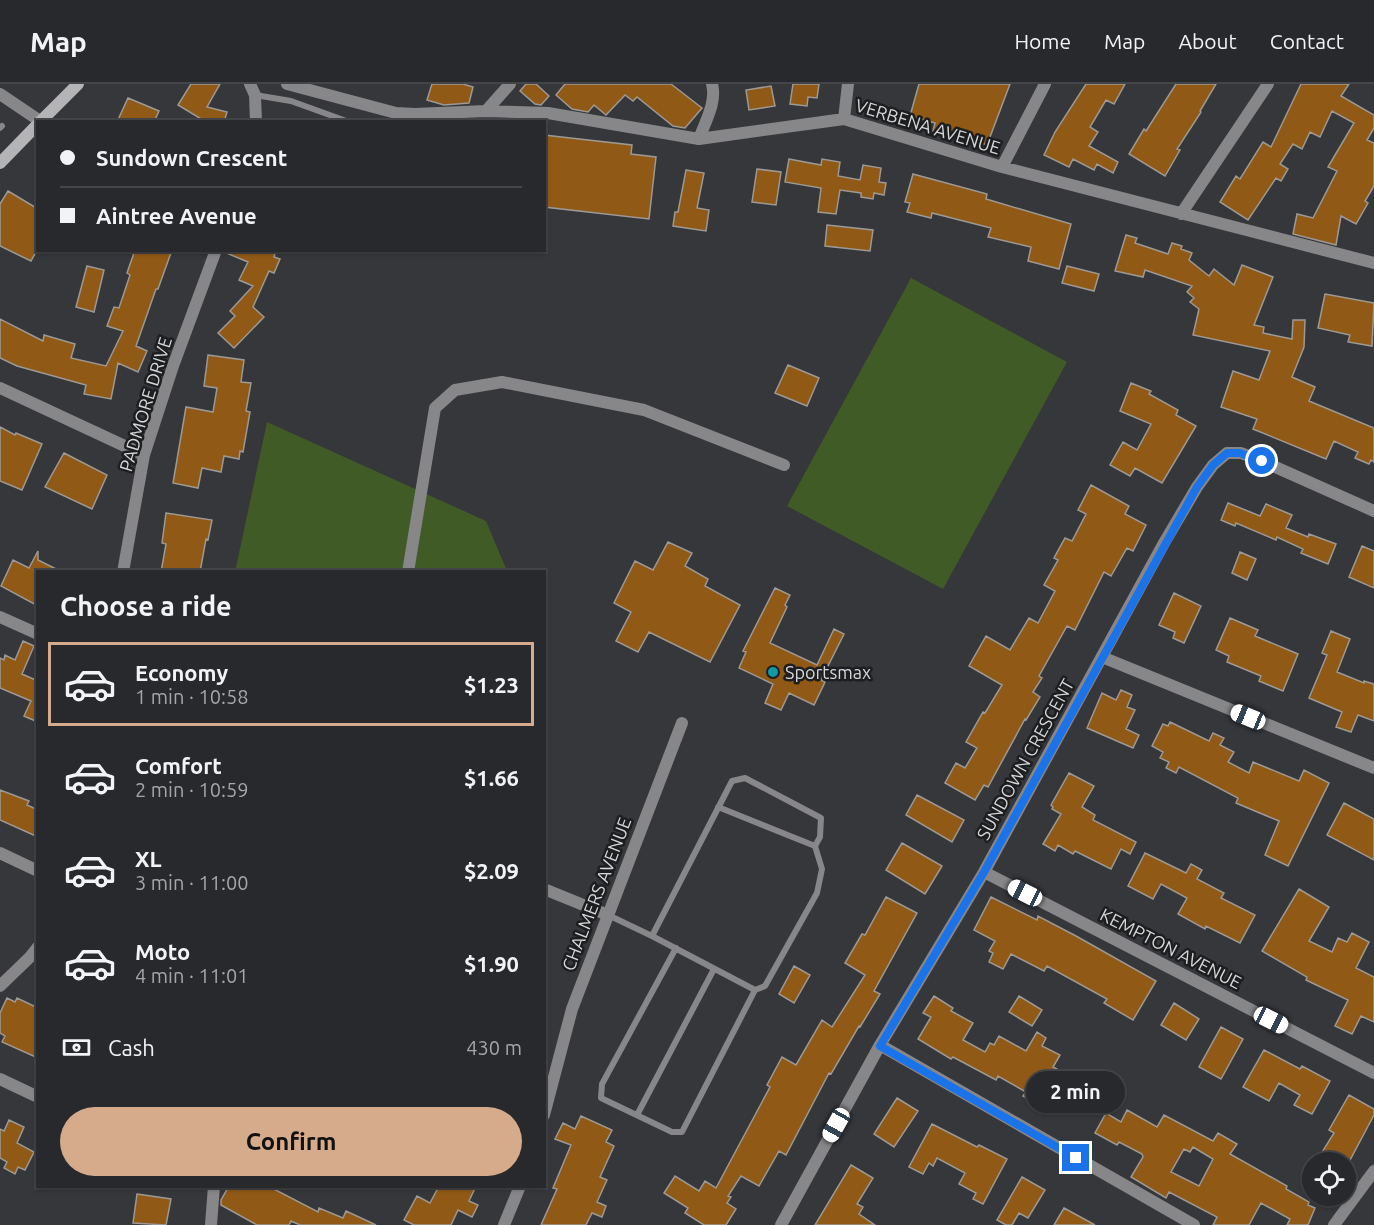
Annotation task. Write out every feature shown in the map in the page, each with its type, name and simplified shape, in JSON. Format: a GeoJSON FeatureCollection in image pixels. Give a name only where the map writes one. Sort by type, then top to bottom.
{"type":"FeatureCollection","features":[{"type":"Feature","properties":{"kind":"main road"},"geometry":{"type":"LineString","coordinates":[[41,120],[78,84]]}},
{"type":"Feature","properties":{"kind":"main road"},"geometry":{"type":"LineString","coordinates":[[0,164],[36,125]]}},
{"type":"Feature","properties":{"kind":"street","name":"VERBENA AVENUE"},"geometry":{"type":"LineString","coordinates":[[286,84],[396,113],[486,111],[548,113],[699,139],[844,120],[1002,167],[1374,262]]}},
{"type":"Feature","properties":{"kind":"street"},"geometry":{"type":"LineString","coordinates":[[486,111],[510,84]]}},
{"type":"Feature","properties":{"kind":"street"},"geometry":{"type":"LineString","coordinates":[[699,139],[714,96],[712,84]]}},
{"type":"Feature","properties":{"kind":"street"},"geometry":{"type":"LineString","coordinates":[[844,120],[848,84]]}},
{"type":"Feature","properties":{"kind":"street"},"geometry":{"type":"LineString","coordinates":[[1002,167],[1045,84]]}},
{"type":"Feature","properties":{"kind":"street"},"geometry":{"type":"LineString","coordinates":[[1181,214],[1268,84]]}},
{"type":"Feature","properties":{"kind":"street"},"geometry":{"type":"LineString","coordinates":[[252,90],[256,120]]}},
{"type":"Feature","properties":{"kind":"street"},"geometry":{"type":"LineString","coordinates":[[0,94],[36,120]]}},
{"type":"Feature","properties":{"kind":"street","name":"PADMORE DRIVE"},"geometry":{"type":"LineString","coordinates":[[123,570],[144,455],[173,366],[215,252]]}},
{"type":"Feature","properties":{"kind":"street"},"geometry":{"type":"LineString","coordinates":[[408,570],[435,408],[455,390],[502,382],[644,410],[784,465]]}},
{"type":"Feature","properties":{"kind":"street"},"geometry":{"type":"LineString","coordinates":[[0,388],[144,455]]}},
{"type":"Feature","properties":{"kind":"street","name":"SUNDOWN CRESCENT"},"geometry":{"type":"LineString","coordinates":[[781,1225],[880,1046],[984,872],[1197,487],[1213,465],[1227,453],[1240,453],[1374,511]]}},
{"type":"Feature","properties":{"kind":"street"},"geometry":{"type":"LineString","coordinates":[[0,617],[36,633]]}},
{"type":"Feature","properties":{"kind":"street"},"geometry":{"type":"LineString","coordinates":[[1102,657],[1374,768]]}},
{"type":"Feature","properties":{"kind":"street","name":"CHALMERS AVENUE"},"geometry":{"type":"LineString","coordinates":[[546,1107],[572,1009],[649,804],[672,753],[681,723]]}},
{"type":"Feature","properties":{"kind":"street"},"geometry":{"type":"LineString","coordinates":[[0,854],[36,870]]}},
{"type":"Feature","properties":{"kind":"street","name":"KEMPTON AVENUE"},"geometry":{"type":"LineString","coordinates":[[984,872],[1374,1072]]}},
{"type":"Feature","properties":{"kind":"street"},"geometry":{"type":"LineString","coordinates":[[546,890],[608,915]]}},
{"type":"Feature","properties":{"kind":"street"},"geometry":{"type":"LineString","coordinates":[[0,986],[36,950]]}},
{"type":"Feature","properties":{"kind":"street"},"geometry":{"type":"LineString","coordinates":[[880,1046],[1194,1225]]}},
{"type":"Feature","properties":{"kind":"street"},"geometry":{"type":"LineString","coordinates":[[0,1079],[36,1096]]}},
{"type":"Feature","properties":{"kind":"street"},"geometry":{"type":"LineString","coordinates":[[1334,1225],[1374,1171]]}},
{"type":"Feature","properties":{"kind":"street"},"geometry":{"type":"LineString","coordinates":[[211,1225],[214,1188]]}},
{"type":"Feature","properties":{"kind":"street"},"geometry":{"type":"LineString","coordinates":[[504,1225],[519,1188]]}},
{"type":"Feature","properties":{"kind":"lane"},"geometry":{"type":"LineString","coordinates":[[252,90],[343,120]]}},
{"type":"Feature","properties":{"kind":"lane"},"geometry":{"type":"LineString","coordinates":[[652,936],[732,781],[745,778],[822,818],[820,837],[815,846],[822,870],[817,893],[765,986],[755,990],[682,1132],[672,1132],[601,1098],[602,1084],[676,948]]}},
{"type":"Feature","properties":{"kind":"lane"},"geometry":{"type":"LineString","coordinates":[[718,807],[815,846]]}},
{"type":"Feature","properties":{"kind":"lane"},"geometry":{"type":"LineString","coordinates":[[608,915],[755,990]]}},
{"type":"Feature","properties":{"kind":"lane"},"geometry":{"type":"LineString","coordinates":[[637,1115],[714,969]]}},
{"type":"Feature","properties":{"kind":"green space"},"geometry":{"type":"Polygon","coordinates":[[[911,278],[1067,362],[943,589],[787,506],[911,278]]]}},
{"type":"Feature","properties":{"kind":"green space"},"geometry":{"type":"Polygon","coordinates":[[[267,422],[486,521],[507,570],[235,570],[267,422]]]}},
{"type":"Feature","properties":{"kind":"building"},"geometry":{"type":"Polygon","coordinates":[[[191,84],[220,84],[207,107],[227,112],[225,120],[203,120],[178,105],[191,84]]]}},
{"type":"Feature","properties":{"kind":"building"},"geometry":{"type":"Polygon","coordinates":[[[432,84],[463,84],[473,87],[469,103],[444,105],[427,100],[432,84]]]}},
{"type":"Feature","properties":{"kind":"building"},"geometry":{"type":"Polygon","coordinates":[[[526,84],[536,84],[549,96],[541,105],[535,104],[520,91],[526,84]]]}},
{"type":"Feature","properties":{"kind":"building"},"geometry":{"type":"Polygon","coordinates":[[[565,84],[671,84],[702,108],[685,128],[673,126],[637,97],[633,101],[625,95],[606,115],[594,105],[588,112],[572,109],[556,95],[565,84]]]}},
{"type":"Feature","properties":{"kind":"building"},"geometry":{"type":"Polygon","coordinates":[[[793,84],[819,84],[817,98],[808,97],[807,106],[790,104],[793,84]]]}},
{"type":"Feature","properties":{"kind":"building"},"geometry":{"type":"Polygon","coordinates":[[[919,84],[1010,84],[987,145],[953,132],[952,136],[933,131],[935,123],[910,116],[919,84]]]}},
{"type":"Feature","properties":{"kind":"building"},"geometry":{"type":"Polygon","coordinates":[[[1086,84],[1125,84],[1114,104],[1106,100],[1090,127],[1098,132],[1089,146],[1118,162],[1113,173],[1097,164],[1094,170],[1073,159],[1069,167],[1044,155],[1055,132],[1086,84]]]}},
{"type":"Feature","properties":{"kind":"building"},"geometry":{"type":"Polygon","coordinates":[[[1176,84],[1216,84],[1177,149],[1180,150],[1165,176],[1129,154],[1176,84]]]}},
{"type":"Feature","properties":{"kind":"building"},"geometry":{"type":"Polygon","coordinates":[[[1301,84],[1349,84],[1341,96],[1374,115],[1374,128],[1367,140],[1374,143],[1374,186],[1365,201],[1368,203],[1356,224],[1341,216],[1336,245],[1293,234],[1297,214],[1313,218],[1337,171],[1328,167],[1354,123],[1332,111],[1320,137],[1310,132],[1302,149],[1293,144],[1280,164],[1288,169],[1281,181],[1276,178],[1248,220],[1220,202],[1236,176],[1240,179],[1263,142],[1271,147],[1301,84]]]}},
{"type":"Feature","properties":{"kind":"building"},"geometry":{"type":"Polygon","coordinates":[[[771,86],[775,106],[749,110],[746,90],[771,86]]]}},
{"type":"Feature","properties":{"kind":"building"},"geometry":{"type":"Polygon","coordinates":[[[128,98],[159,111],[155,120],[118,120],[128,98]]]}},
{"type":"Feature","properties":{"kind":"building"},"geometry":{"type":"Polygon","coordinates":[[[546,135],[632,145],[631,154],[656,157],[649,219],[546,207],[546,135]]]}},
{"type":"Feature","properties":{"kind":"building"},"geometry":{"type":"Polygon","coordinates":[[[789,159],[821,165],[822,159],[840,162],[838,176],[860,180],[863,165],[881,168],[879,182],[886,183],[884,195],[874,193],[873,199],[861,197],[861,193],[840,190],[836,214],[818,212],[821,188],[785,182],[789,159]]]}},
{"type":"Feature","properties":{"kind":"building"},"geometry":{"type":"Polygon","coordinates":[[[757,169],[781,172],[776,205],[752,202],[757,169]]]}},
{"type":"Feature","properties":{"kind":"building"},"geometry":{"type":"Polygon","coordinates":[[[686,170],[704,173],[697,208],[709,210],[706,231],[673,226],[686,170]]]}},
{"type":"Feature","properties":{"kind":"building"},"geometry":{"type":"Polygon","coordinates":[[[913,174],[987,194],[986,199],[1071,224],[1059,269],[1028,261],[1031,247],[988,237],[991,228],[932,213],[931,218],[907,212],[910,203],[905,202],[913,174]]]}},
{"type":"Feature","properties":{"kind":"building"},"geometry":{"type":"Polygon","coordinates":[[[8,191],[36,208],[36,252],[31,261],[0,246],[0,204],[8,191]]]}},
{"type":"Feature","properties":{"kind":"building"},"geometry":{"type":"Polygon","coordinates":[[[827,225],[873,230],[870,251],[825,246],[827,225]]]}},
{"type":"Feature","properties":{"kind":"building"},"geometry":{"type":"Polygon","coordinates":[[[1126,235],[1137,238],[1135,243],[1168,254],[1172,243],[1182,246],[1181,249],[1192,253],[1189,260],[1209,276],[1214,269],[1234,285],[1242,265],[1273,277],[1254,325],[1264,327],[1263,333],[1292,339],[1293,320],[1305,320],[1304,347],[1292,377],[1315,387],[1309,401],[1374,428],[1374,462],[1371,460],[1369,464],[1355,458],[1358,452],[1334,441],[1326,459],[1253,429],[1257,419],[1221,407],[1233,371],[1259,380],[1270,351],[1193,335],[1199,309],[1190,302],[1194,298],[1187,292],[1192,286],[1145,270],[1143,277],[1115,271],[1126,235]]]}},
{"type":"Feature","properties":{"kind":"building"},"geometry":{"type":"Polygon","coordinates":[[[134,252],[171,252],[136,346],[147,351],[138,372],[118,363],[111,399],[84,394],[86,385],[17,366],[0,358],[0,319],[43,341],[44,335],[75,344],[71,358],[106,366],[123,331],[107,326],[114,307],[119,308],[130,275],[127,273],[134,252]]]}},
{"type":"Feature","properties":{"kind":"building"},"geometry":{"type":"Polygon","coordinates":[[[224,252],[275,252],[274,257],[280,259],[274,273],[269,271],[253,307],[264,317],[234,348],[218,333],[235,316],[230,311],[253,286],[239,280],[248,262],[224,252]]]}},
{"type":"Feature","properties":{"kind":"building"},"geometry":{"type":"Polygon","coordinates":[[[87,266],[104,270],[94,312],[76,307],[87,266]]]}},
{"type":"Feature","properties":{"kind":"building"},"geometry":{"type":"Polygon","coordinates":[[[1067,266],[1099,274],[1094,291],[1062,283],[1067,266]]]}},
{"type":"Feature","properties":{"kind":"building"},"geometry":{"type":"Polygon","coordinates":[[[1325,294],[1374,303],[1372,346],[1348,342],[1350,335],[1318,328],[1325,294]]]}},
{"type":"Feature","properties":{"kind":"building"},"geometry":{"type":"Polygon","coordinates":[[[208,355],[244,360],[241,382],[251,383],[246,411],[250,412],[243,452],[240,451],[239,459],[224,456],[221,472],[202,468],[198,488],[173,483],[186,407],[213,412],[217,388],[204,386],[208,355]]]}},
{"type":"Feature","properties":{"kind":"building"},"geometry":{"type":"Polygon","coordinates":[[[788,365],[819,378],[807,406],[775,393],[788,365]]]}},
{"type":"Feature","properties":{"kind":"building"},"geometry":{"type":"Polygon","coordinates":[[[1131,383],[1151,391],[1149,394],[1178,410],[1176,415],[1196,426],[1162,483],[1135,468],[1130,476],[1110,465],[1123,442],[1137,450],[1151,424],[1120,411],[1131,383]]]}},
{"type":"Feature","properties":{"kind":"building"},"geometry":{"type":"Polygon","coordinates":[[[0,427],[42,444],[22,490],[0,481],[0,427]]]}},
{"type":"Feature","properties":{"kind":"building"},"geometry":{"type":"Polygon","coordinates":[[[64,453],[107,475],[92,509],[45,487],[64,453]]]}},
{"type":"Feature","properties":{"kind":"building"},"geometry":{"type":"Polygon","coordinates":[[[1091,485],[1129,506],[1125,514],[1146,525],[1133,551],[1127,548],[1111,576],[1104,572],[1075,630],[1067,626],[1039,676],[1042,678],[1033,692],[1040,697],[1025,719],[988,787],[984,785],[975,800],[945,783],[956,763],[965,768],[977,748],[966,742],[1002,685],[969,666],[986,636],[1010,650],[1029,618],[1038,623],[1055,591],[1044,585],[1058,560],[1054,558],[1065,538],[1072,541],[1086,514],[1078,510],[1091,485]]]}},
{"type":"Feature","properties":{"kind":"building"},"geometry":{"type":"Polygon","coordinates":[[[1228,503],[1260,516],[1266,504],[1292,515],[1286,528],[1308,537],[1309,534],[1336,544],[1328,564],[1301,553],[1303,549],[1277,537],[1276,540],[1236,523],[1235,526],[1221,520],[1228,503]]]}},
{"type":"Feature","properties":{"kind":"building"},"geometry":{"type":"Polygon","coordinates":[[[166,513],[212,520],[200,570],[161,570],[166,544],[162,543],[166,513]]]}},
{"type":"Feature","properties":{"kind":"building"},"geometry":{"type":"Polygon","coordinates":[[[668,542],[692,553],[685,566],[708,579],[705,586],[740,605],[710,662],[649,632],[638,652],[616,641],[631,612],[614,603],[635,561],[653,570],[668,542]]]}},
{"type":"Feature","properties":{"kind":"building"},"geometry":{"type":"Polygon","coordinates":[[[1362,546],[1374,551],[1374,588],[1349,577],[1362,546]]]}},
{"type":"Feature","properties":{"kind":"building"},"geometry":{"type":"Polygon","coordinates":[[[38,551],[38,560],[58,570],[36,570],[36,605],[1,586],[13,560],[29,568],[38,551]]]}},
{"type":"Feature","properties":{"kind":"building"},"geometry":{"type":"Polygon","coordinates":[[[1240,552],[1256,559],[1247,580],[1232,573],[1240,552]]]}},
{"type":"Feature","properties":{"kind":"building","name":"Sportsmax"},"geometry":{"type":"Polygon","coordinates":[[[775,588],[790,595],[785,605],[787,607],[770,643],[817,665],[834,629],[844,634],[821,680],[825,682],[814,705],[789,693],[781,710],[765,703],[773,684],[739,668],[746,652],[743,651],[775,588]]]}},
{"type":"Feature","properties":{"kind":"building"},"geometry":{"type":"Polygon","coordinates":[[[1174,593],[1201,606],[1184,643],[1173,638],[1175,632],[1159,625],[1174,593]]]}},
{"type":"Feature","properties":{"kind":"building"},"geometry":{"type":"Polygon","coordinates":[[[1230,618],[1258,630],[1255,636],[1298,654],[1283,691],[1259,681],[1261,676],[1227,662],[1229,656],[1216,650],[1230,618]]]}},
{"type":"Feature","properties":{"kind":"building"},"geometry":{"type":"Polygon","coordinates":[[[1331,631],[1350,639],[1337,672],[1364,683],[1364,681],[1374,684],[1374,721],[1358,715],[1351,732],[1336,727],[1342,712],[1309,698],[1327,655],[1322,653],[1331,631]]]}},
{"type":"Feature","properties":{"kind":"building"},"geometry":{"type":"Polygon","coordinates":[[[23,641],[34,646],[22,674],[36,680],[36,721],[24,716],[31,701],[0,688],[0,658],[4,660],[5,655],[15,660],[23,641]]]}},
{"type":"Feature","properties":{"kind":"building"},"geometry":{"type":"Polygon","coordinates":[[[1121,690],[1132,695],[1127,707],[1135,710],[1126,729],[1139,735],[1133,748],[1087,728],[1102,693],[1116,700],[1121,690]]]}},
{"type":"Feature","properties":{"kind":"building"},"geometry":{"type":"Polygon","coordinates":[[[1170,722],[1209,741],[1213,733],[1224,738],[1220,745],[1234,752],[1228,762],[1249,773],[1253,762],[1299,781],[1304,770],[1329,783],[1288,866],[1265,855],[1279,821],[1236,803],[1238,798],[1179,767],[1176,773],[1166,768],[1169,762],[1160,758],[1163,752],[1152,746],[1163,724],[1168,726],[1170,722]]]}},
{"type":"Feature","properties":{"kind":"building"},"geometry":{"type":"Polygon","coordinates":[[[1069,773],[1094,786],[1082,807],[1095,815],[1093,820],[1136,842],[1130,854],[1121,849],[1111,869],[1075,851],[1073,854],[1058,845],[1055,851],[1043,844],[1061,814],[1052,809],[1051,805],[1069,773]]]}},
{"type":"Feature","properties":{"kind":"building"},"geometry":{"type":"Polygon","coordinates":[[[0,790],[29,801],[27,805],[36,809],[36,836],[0,820],[0,790]]]}},
{"type":"Feature","properties":{"kind":"building"},"geometry":{"type":"Polygon","coordinates":[[[917,795],[964,820],[952,842],[906,815],[917,795]]]}},
{"type":"Feature","properties":{"kind":"building"},"geometry":{"type":"Polygon","coordinates":[[[1344,803],[1374,819],[1374,860],[1327,835],[1344,803]]]}},
{"type":"Feature","properties":{"kind":"building"},"geometry":{"type":"Polygon","coordinates":[[[902,843],[942,866],[925,894],[886,870],[902,843]]]}},
{"type":"Feature","properties":{"kind":"building"},"geometry":{"type":"Polygon","coordinates":[[[1145,853],[1186,873],[1191,864],[1202,870],[1197,879],[1224,893],[1221,898],[1255,915],[1240,943],[1206,926],[1205,929],[1178,914],[1187,898],[1161,884],[1153,899],[1128,886],[1145,853]]]}},
{"type":"Feature","properties":{"kind":"building"},"geometry":{"type":"Polygon","coordinates":[[[1299,889],[1329,907],[1309,941],[1332,952],[1338,938],[1347,942],[1352,933],[1369,942],[1356,968],[1374,977],[1374,1022],[1361,1016],[1352,1034],[1335,1026],[1348,1000],[1306,980],[1307,977],[1262,951],[1299,889]]]}},
{"type":"Feature","properties":{"kind":"building"},"geometry":{"type":"Polygon","coordinates":[[[886,897],[917,913],[874,991],[880,994],[831,1074],[829,1073],[786,1155],[779,1151],[759,1186],[741,1176],[728,1196],[731,1197],[727,1203],[736,1209],[726,1225],[704,1225],[685,1213],[688,1208],[664,1193],[675,1176],[699,1191],[705,1181],[716,1188],[770,1087],[767,1085],[782,1057],[796,1065],[822,1020],[832,1027],[865,975],[845,963],[862,934],[865,935],[886,897]]]}},
{"type":"Feature","properties":{"kind":"building"},"geometry":{"type":"Polygon","coordinates":[[[991,897],[1037,920],[1038,916],[1156,981],[1133,1020],[1104,1003],[1107,999],[1047,966],[1044,971],[1011,954],[1003,969],[989,962],[993,953],[989,951],[995,941],[974,930],[991,897]]]}},
{"type":"Feature","properties":{"kind":"building"},"geometry":{"type":"Polygon","coordinates":[[[794,966],[810,975],[794,1003],[779,994],[794,966]]]}},
{"type":"Feature","properties":{"kind":"building"},"geometry":{"type":"Polygon","coordinates":[[[934,996],[953,1008],[951,1011],[973,1023],[963,1040],[985,1052],[990,1043],[994,1045],[999,1036],[1026,1051],[1037,1032],[1046,1038],[1042,1046],[1060,1055],[1053,1067],[1093,1089],[1079,1114],[1065,1106],[1062,1111],[1037,1097],[1034,1102],[1023,1096],[1026,1092],[998,1076],[996,1080],[953,1057],[951,1059],[918,1039],[931,1017],[923,1013],[934,996]]]}},
{"type":"Feature","properties":{"kind":"building"},"geometry":{"type":"Polygon","coordinates":[[[1019,996],[1042,1010],[1032,1026],[1009,1012],[1019,996]]]}},
{"type":"Feature","properties":{"kind":"building"},"geometry":{"type":"Polygon","coordinates":[[[7,998],[15,1002],[17,998],[36,1007],[36,1057],[2,1042],[5,1036],[0,1033],[0,1013],[7,998]]]}},
{"type":"Feature","properties":{"kind":"building"},"geometry":{"type":"Polygon","coordinates":[[[1174,1003],[1199,1019],[1186,1040],[1161,1025],[1174,1003]]]}},
{"type":"Feature","properties":{"kind":"building"},"geometry":{"type":"Polygon","coordinates":[[[1221,1027],[1243,1039],[1221,1079],[1199,1067],[1221,1027]]]}},
{"type":"Feature","properties":{"kind":"building"},"geometry":{"type":"Polygon","coordinates":[[[1264,1050],[1300,1069],[1302,1066],[1330,1081],[1312,1114],[1294,1105],[1300,1095],[1279,1083],[1269,1101],[1243,1087],[1264,1050]]]}},
{"type":"Feature","properties":{"kind":"building"},"geometry":{"type":"Polygon","coordinates":[[[1349,1095],[1374,1109],[1374,1115],[1354,1152],[1322,1152],[1334,1133],[1329,1130],[1349,1095]]]}},
{"type":"Feature","properties":{"kind":"building"},"geometry":{"type":"Polygon","coordinates":[[[897,1098],[918,1111],[894,1147],[874,1134],[897,1098]]]}},
{"type":"Feature","properties":{"kind":"building"},"geometry":{"type":"Polygon","coordinates":[[[1127,1110],[1157,1127],[1164,1115],[1213,1141],[1218,1133],[1237,1144],[1230,1154],[1287,1186],[1286,1189],[1302,1198],[1302,1206],[1315,1208],[1308,1225],[1287,1225],[1290,1219],[1261,1203],[1249,1225],[1213,1225],[1217,1217],[1169,1192],[1166,1198],[1131,1177],[1143,1157],[1142,1154],[1119,1142],[1117,1145],[1095,1133],[1106,1113],[1121,1122],[1127,1110]],[[1193,1147],[1190,1152],[1184,1149],[1171,1172],[1199,1186],[1213,1159],[1193,1147]]]}},
{"type":"Feature","properties":{"kind":"building"},"geometry":{"type":"Polygon","coordinates":[[[581,1116],[612,1130],[606,1142],[614,1146],[600,1177],[607,1180],[597,1202],[606,1206],[602,1217],[592,1213],[586,1225],[541,1225],[557,1189],[553,1188],[571,1145],[555,1139],[563,1123],[575,1129],[581,1116]]]}},
{"type":"Feature","properties":{"kind":"building"},"geometry":{"type":"Polygon","coordinates":[[[9,1120],[24,1127],[17,1143],[34,1152],[25,1170],[18,1167],[15,1174],[4,1168],[7,1162],[0,1158],[0,1129],[4,1131],[9,1120]]]}},
{"type":"Feature","properties":{"kind":"building"},"geometry":{"type":"Polygon","coordinates":[[[932,1124],[977,1147],[979,1145],[1007,1159],[983,1204],[973,1199],[976,1193],[959,1184],[965,1173],[937,1158],[933,1166],[929,1163],[923,1174],[909,1167],[932,1124]]]}},
{"type":"Feature","properties":{"kind":"building"},"geometry":{"type":"Polygon","coordinates":[[[851,1165],[873,1178],[857,1204],[863,1207],[859,1214],[875,1225],[815,1225],[851,1165]]]}},
{"type":"Feature","properties":{"kind":"building"},"geometry":{"type":"Polygon","coordinates":[[[1022,1177],[1045,1190],[1028,1218],[1019,1213],[1012,1225],[1006,1225],[997,1220],[1022,1177]]]}},
{"type":"Feature","properties":{"kind":"building"},"geometry":{"type":"Polygon","coordinates":[[[228,1188],[272,1188],[318,1212],[319,1208],[343,1218],[346,1211],[376,1225],[300,1225],[291,1221],[289,1225],[257,1225],[221,1205],[221,1200],[228,1188]]]}},
{"type":"Feature","properties":{"kind":"building"},"geometry":{"type":"Polygon","coordinates":[[[438,1188],[475,1188],[469,1201],[478,1205],[472,1217],[458,1210],[451,1225],[414,1225],[404,1220],[417,1196],[430,1203],[438,1188]]]}},
{"type":"Feature","properties":{"kind":"building"},"geometry":{"type":"Polygon","coordinates":[[[137,1194],[171,1199],[166,1225],[133,1223],[137,1194]]]}},
{"type":"Feature","properties":{"kind":"building"},"geometry":{"type":"Polygon","coordinates":[[[1064,1208],[1095,1225],[1054,1225],[1064,1208]]]}},
{"type":"Feature","properties":{"kind":"place","name":"Sportsmax"},"geometry":{"type":"Point","coordinates":[773,672]}},
{"type":"Feature","properties":{"kind":"route"},"geometry":{"type":"LineString","coordinates":[[1076,1158],[880,1046],[984,872],[1197,487],[1213,465],[1227,453],[1240,453],[1262,461]]}}]}
